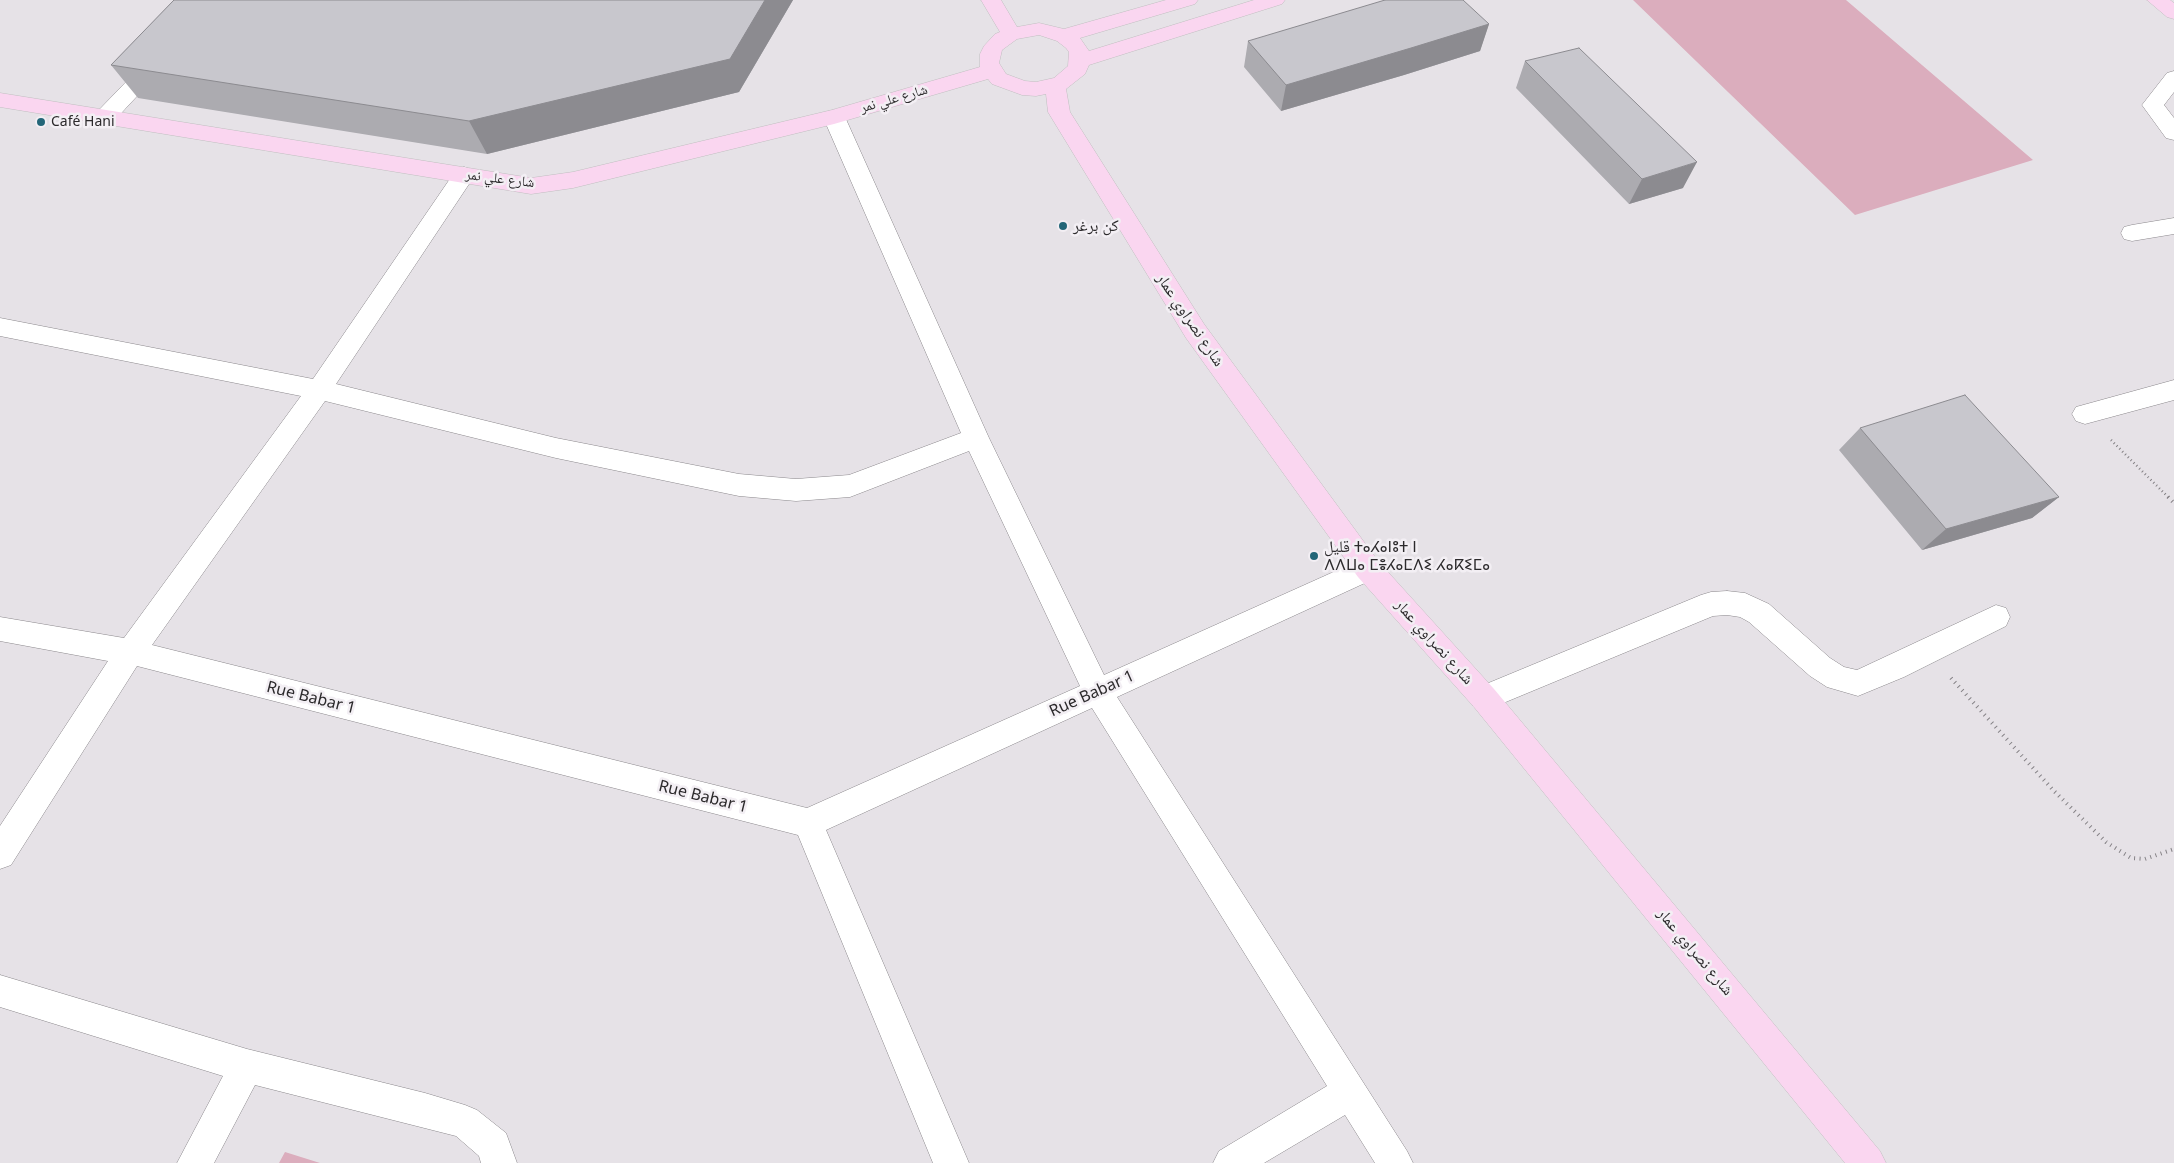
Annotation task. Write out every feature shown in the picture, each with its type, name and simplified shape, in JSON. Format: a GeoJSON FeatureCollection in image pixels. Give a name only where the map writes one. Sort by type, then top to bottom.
{"type":"FeatureCollection","features":[{"type":"Feature","properties":{"kind":"main road"},"geometry":{"type":"LineString","coordinates":[[992,0],[1012,34]]}},
{"type":"Feature","properties":{"kind":"main road"},"geometry":{"type":"LineString","coordinates":[[1064,36],[1188,0]]}},
{"type":"Feature","properties":{"kind":"main road"},"geometry":{"type":"LineString","coordinates":[[1080,61],[1275,0]]}},
{"type":"Feature","properties":{"kind":"main road"},"geometry":{"type":"LineString","coordinates":[[2157,0],[2174,13]]}},
{"type":"Feature","properties":{"kind":"main road"},"geometry":{"type":"LineString","coordinates":[[1039,30],[1064,36],[1079,51],[1080,61],[1078,69],[1071,76],[1055,85],[1036,89],[1022,88],[999,79],[992,71],[989,63],[990,54],[994,46],[1012,34],[1039,30]]}},
{"type":"Feature","properties":{"kind":"main road","name":"شارع علي نمر"},"geometry":{"type":"LineString","coordinates":[[0,100],[531,186],[573,180],[834,117],[992,71]]}},
{"type":"Feature","properties":{"kind":"main road","name":"شارع نصراوي عمار"},"geometry":{"type":"LineString","coordinates":[[1055,85],[1059,112],[1195,331],[1368,569],[1484,698],[1868,1163]]}},
{"type":"Feature","properties":{"kind":"street"},"geometry":{"type":"LineString","coordinates":[[105,117],[171,48]]}},
{"type":"Feature","properties":{"kind":"street"},"geometry":{"type":"LineString","coordinates":[[2174,78],[2153,105],[2174,133]]}},
{"type":"Feature","properties":{"kind":"street"},"geometry":{"type":"LineString","coordinates":[[834,117],[976,438],[1097,691],[1395,1163]]}},
{"type":"Feature","properties":{"kind":"street"},"geometry":{"type":"LineString","coordinates":[[0,854],[130,652],[319,390],[464,175]]}},
{"type":"Feature","properties":{"kind":"street"},"geometry":{"type":"LineString","coordinates":[[2132,233],[2174,226]]}},
{"type":"Feature","properties":{"kind":"street"},"geometry":{"type":"LineString","coordinates":[[0,327],[319,390],[556,448],[739,485],[796,490],[850,486],[976,438]]}},
{"type":"Feature","properties":{"kind":"street"},"geometry":{"type":"LineString","coordinates":[[2085,414],[2169,398]]}},
{"type":"Feature","properties":{"kind":"street","name":"Rue Babar 1"},"geometry":{"type":"LineString","coordinates":[[0,629],[130,652],[808,823],[1368,569]]}},
{"type":"Feature","properties":{"kind":"street"},"geometry":{"type":"LineString","coordinates":[[1484,698],[1711,604],[1744,605],[1758,613],[1820,667],[1837,678],[1858,683],[1927,652],[1996,617]]}},
{"type":"Feature","properties":{"kind":"street"},"geometry":{"type":"LineString","coordinates":[[808,823],[951,1163]]}},
{"type":"Feature","properties":{"kind":"street"},"geometry":{"type":"LineString","coordinates":[[0,991],[247,1066],[425,1110],[464,1122],[494,1145],[499,1163]]}},
{"type":"Feature","properties":{"kind":"street"},"geometry":{"type":"LineString","coordinates":[[195,1163],[247,1066]]}},
{"type":"Feature","properties":{"kind":"street"},"geometry":{"type":"LineString","coordinates":[[1231,1163],[1350,1092]]}},
{"type":"Feature","properties":{"kind":"path"},"geometry":{"type":"LineString","coordinates":[[2085,414],[2174,503]]}},
{"type":"Feature","properties":{"kind":"path"},"geometry":{"type":"LineString","coordinates":[[1927,652],[2054,791],[2106,842],[2131,858],[2138,859],[2145,859],[2174,849]]}},
{"type":"Feature","properties":{"kind":"shaded area"},"geometry":{"type":"Polygon","coordinates":[[[1633,0],[1846,0],[2033,160],[1855,215],[1633,0]]]}},
{"type":"Feature","properties":{"kind":"shaded area"},"geometry":{"type":"Polygon","coordinates":[[[285,1152],[320,1163],[279,1163],[285,1152]]]}},
{"type":"Feature","properties":{"kind":"building"},"geometry":{"type":"Polygon","coordinates":[[[174,0],[765,0],[730,59],[469,121],[111,65],[174,0]]]}},
{"type":"Feature","properties":{"kind":"building"},"geometry":{"type":"Polygon","coordinates":[[[1385,0],[1463,0],[1489,24],[1286,85],[1248,41],[1385,0]]]}},
{"type":"Feature","properties":{"kind":"building"},"geometry":{"type":"Polygon","coordinates":[[[1579,48],[1697,162],[1642,179],[1525,61],[1579,48]]]}},
{"type":"Feature","properties":{"kind":"building"},"geometry":{"type":"Polygon","coordinates":[[[1965,395],[2059,497],[1946,529],[1860,428],[1965,395]]]}},
{"type":"Feature","properties":{"kind":"place","name":"Café Hani"},"geometry":{"type":"Point","coordinates":[41,122]}},
{"type":"Feature","properties":{"kind":"place","name":"كن برغر"},"geometry":{"type":"Point","coordinates":[1063,226]}},
{"type":"Feature","properties":{"kind":"place","name":"قليل ⵜⴰⵃⴰⵏⵓⵜ ⵏ ⴷⴷⵡⴰ ⵎⴻⵃⴰⵎⴷⵉ ⵃⴰⴽⵉⵎⴰ"},"geometry":{"type":"Point","coordinates":[1314,556]}}]}
